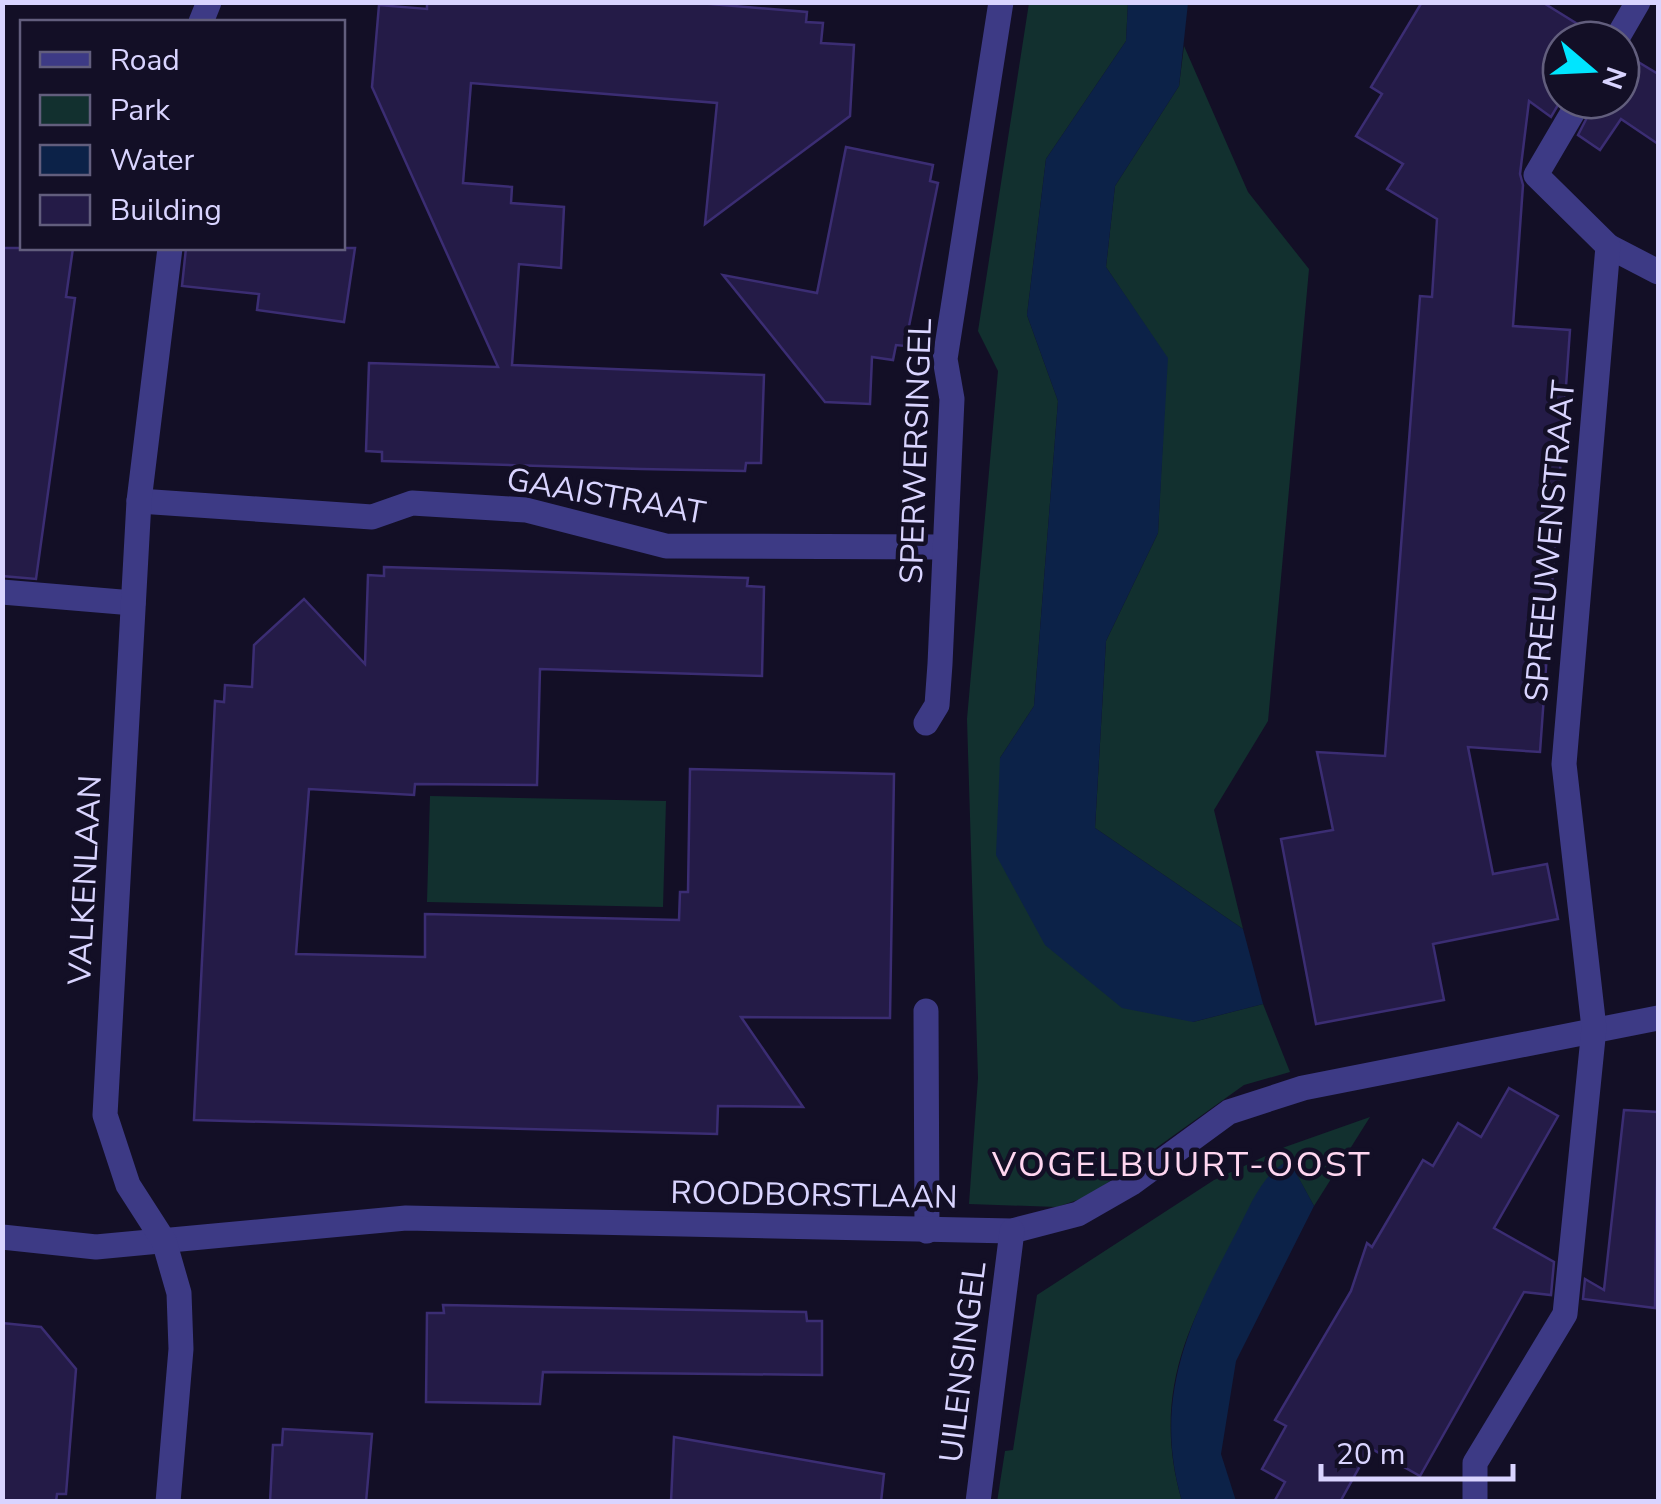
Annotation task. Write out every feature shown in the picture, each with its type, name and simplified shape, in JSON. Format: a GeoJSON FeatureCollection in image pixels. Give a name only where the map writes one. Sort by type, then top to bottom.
{"type":"FeatureCollection","features":[{"type":"Feature","properties":{"kind":"street","name":"SPERWERSINGEL"},"geometry":{"type":"LineString","coordinates":[[926,723],[937,704],[952,400],[946,359],[1001,2]]}},
{"type":"Feature","properties":{"kind":"street"},"geometry":{"type":"LineString","coordinates":[[1568,120],[1536,175],[1608,246],[1658,272]]}},
{"type":"Feature","properties":{"kind":"street","name":"SPREEUWENSTRAAT"},"geometry":{"type":"LineString","coordinates":[[1475,1502],[1474,1463],[1566,1314],[1594,1028],[1564,764],[1608,246]]}},
{"type":"Feature","properties":{"kind":"street","name":"VALKENLAAN"},"geometry":{"type":"LineString","coordinates":[[168,1502],[180,1349],[179,1293],[164,1241],[128,1185],[105,1116],[139,502],[170,250]]}},
{"type":"Feature","properties":{"kind":"street","name":"GAAISTRAAT"},"geometry":{"type":"LineString","coordinates":[[139,502],[372,517],[412,503],[526,510],[666,546],[945,547]]}},
{"type":"Feature","properties":{"kind":"street"},"geometry":{"type":"LineString","coordinates":[[2,592],[133,603]]}},
{"type":"Feature","properties":{"kind":"street"},"geometry":{"type":"LineString","coordinates":[[926,1010],[926,1232]]}},
{"type":"Feature","properties":{"kind":"street","name":"ROODBORSTLAAN"},"geometry":{"type":"LineString","coordinates":[[2,1237],[96,1247],[406,1218],[1012,1231],[1078,1214],[1132,1183],[1229,1112],[1303,1088],[1658,1018]]}},
{"type":"Feature","properties":{"kind":"street","name":"UILENSINGEL"},"geometry":{"type":"LineString","coordinates":[[978,1502],[1012,1231]]}},
{"type":"Feature","properties":{"kind":"green space"},"geometry":{"type":"Polygon","coordinates":[[[1029,3],[1128,3],[1126,41],[1046,159],[1027,315],[1058,401],[1034,706],[1000,758],[1193,1022],[1263,1004],[1290,1072],[1244,1085],[1089,1196],[1057,1207],[969,1204],[978,1078],[967,719],[998,371],[978,331],[1029,3]]]}},
{"type":"Feature","properties":{"kind":"green space"},"geometry":{"type":"Polygon","coordinates":[[[1184,46],[1248,192],[1309,269],[1268,721],[1214,810],[1243,929],[1095,828],[1106,641],[1158,533],[1167,358],[1106,267],[1115,186],[1179,86],[1184,46]]]}},
{"type":"Feature","properties":{"kind":"green space"},"geometry":{"type":"Polygon","coordinates":[[[430,796],[666,801],[663,907],[427,902],[430,796]]]}},
{"type":"Feature","properties":{"kind":"green space"},"geometry":{"type":"Polygon","coordinates":[[[1370,1117],[1314,1206],[1289,1161],[1237,1241],[1194,1320],[1179,1362],[1172,1405],[1172,1451],[1182,1501],[997,1502],[1005,1451],[1013,1450],[1037,1295],[1214,1180],[1285,1147],[1370,1117]]]}},
{"type":"Feature","properties":{"kind":"water"},"geometry":{"type":"Polygon","coordinates":[[[1128,3],[1188,3],[1179,86],[1115,186],[1106,267],[1168,358],[1158,533],[1106,641],[1095,828],[1243,929],[1263,1004],[1193,1022],[1122,1008],[1045,945],[996,855],[1000,758],[1034,706],[1058,401],[1027,315],[1046,159],[1126,41],[1128,3]]]}},
{"type":"Feature","properties":{"kind":"water"},"geometry":{"type":"Polygon","coordinates":[[[1289,1160],[1314,1206],[1236,1361],[1221,1454],[1236,1501],[1182,1501],[1171,1429],[1180,1362],[1190,1330],[1252,1202],[1271,1174],[1289,1160]]]}},
{"type":"Feature","properties":{"kind":"building"},"geometry":{"type":"Polygon","coordinates":[[[427,2],[687,2],[807,12],[806,22],[823,23],[821,43],[854,45],[850,116],[705,224],[717,103],[471,83],[463,183],[512,187],[511,203],[564,207],[561,268],[519,264],[512,365],[764,375],[761,463],[746,463],[745,471],[641,469],[382,461],[382,452],[366,451],[369,363],[498,367],[372,87],[379,5],[427,9],[427,2]]]}},
{"type":"Feature","properties":{"kind":"building"},"geometry":{"type":"Polygon","coordinates":[[[1422,2],[1542,2],[1571,20],[1541,20],[1541,110],[1529,101],[1520,174],[1523,185],[1513,326],[1570,330],[1540,752],[1468,747],[1493,874],[1547,864],[1558,919],[1433,944],[1444,1000],[1316,1024],[1281,839],[1333,830],[1317,752],[1385,756],[1420,296],[1432,297],[1437,219],[1387,189],[1403,164],[1356,136],[1382,94],[1371,87],[1422,2]]]}},
{"type":"Feature","properties":{"kind":"building"},"geometry":{"type":"Polygon","coordinates":[[[1641,64],[1658,74],[1658,144],[1622,120],[1641,120],[1641,64]]]}},
{"type":"Feature","properties":{"kind":"building"},"geometry":{"type":"Polygon","coordinates":[[[1586,120],[1620,120],[1600,150],[1578,135],[1586,120]]]}},
{"type":"Feature","properties":{"kind":"building"},"geometry":{"type":"Polygon","coordinates":[[[846,147],[933,165],[930,181],[938,183],[905,346],[896,345],[893,360],[872,357],[870,404],[825,402],[723,275],[817,293],[846,147]]]}},
{"type":"Feature","properties":{"kind":"building"},"geometry":{"type":"Polygon","coordinates":[[[2,248],[73,250],[66,297],[75,298],[36,579],[2,576],[2,248]]]}},
{"type":"Feature","properties":{"kind":"building"},"geometry":{"type":"Polygon","coordinates":[[[355,248],[344,322],[257,310],[259,294],[182,286],[186,250],[355,248]]]}},
{"type":"Feature","properties":{"kind":"building"},"geometry":{"type":"Polygon","coordinates":[[[384,567],[748,578],[747,586],[764,587],[762,676],[540,669],[537,785],[415,784],[414,795],[309,789],[296,954],[425,957],[425,914],[679,920],[680,892],[688,892],[690,769],[894,774],[890,1018],[741,1017],[803,1107],[718,1106],[717,1134],[194,1120],[215,701],[224,702],[225,685],[252,687],[254,645],[304,599],[365,664],[368,575],[384,576],[384,567]]]}},
{"type":"Feature","properties":{"kind":"building"},"geometry":{"type":"Polygon","coordinates":[[[1509,1088],[1558,1116],[1494,1228],[1554,1262],[1551,1295],[1524,1292],[1420,1476],[1370,1448],[1340,1502],[1274,1502],[1285,1482],[1262,1469],[1286,1426],[1275,1420],[1351,1291],[1367,1243],[1372,1247],[1423,1160],[1433,1166],[1458,1123],[1481,1137],[1509,1088]]]}},
{"type":"Feature","properties":{"kind":"building"},"geometry":{"type":"Polygon","coordinates":[[[1624,1110],[1658,1112],[1655,1308],[1583,1299],[1585,1279],[1604,1290],[1624,1110]]]}},
{"type":"Feature","properties":{"kind":"building"},"geometry":{"type":"Polygon","coordinates":[[[443,1305],[806,1312],[807,1321],[822,1321],[822,1375],[543,1372],[540,1404],[426,1402],[427,1313],[444,1313],[443,1305]]]}},
{"type":"Feature","properties":{"kind":"building"},"geometry":{"type":"Polygon","coordinates":[[[2,1323],[41,1327],[76,1369],[66,1494],[57,1494],[56,1502],[2,1502],[2,1323]]]}},
{"type":"Feature","properties":{"kind":"building"},"geometry":{"type":"Polygon","coordinates":[[[283,1429],[372,1434],[366,1502],[270,1502],[273,1445],[282,1445],[283,1429]]]}},
{"type":"Feature","properties":{"kind":"building"},"geometry":{"type":"Polygon","coordinates":[[[674,1437],[884,1474],[881,1502],[671,1502],[674,1437]]]}},
{"type":"Feature","properties":{"kind":"district","name":"VOGELBUURT-OOST"},"geometry":{"type":"Point","coordinates":[1182,1164]}}]}
